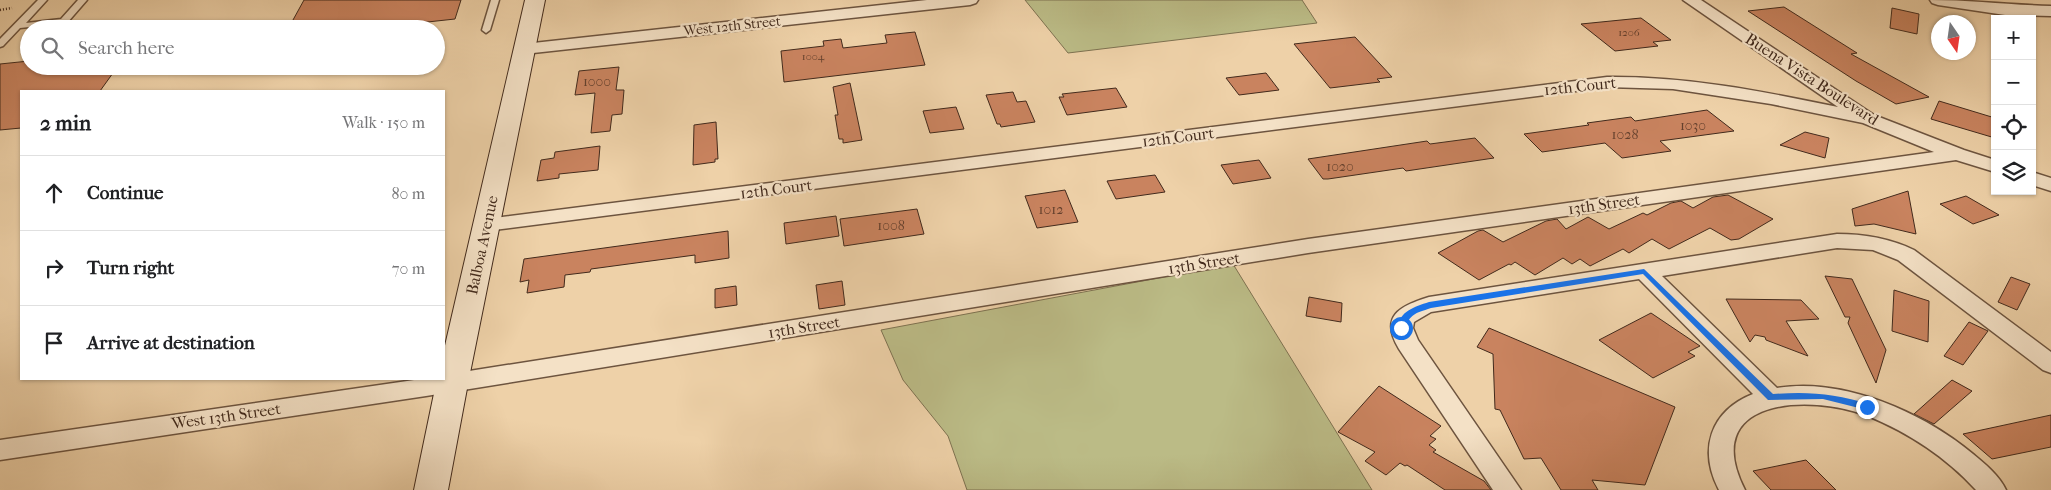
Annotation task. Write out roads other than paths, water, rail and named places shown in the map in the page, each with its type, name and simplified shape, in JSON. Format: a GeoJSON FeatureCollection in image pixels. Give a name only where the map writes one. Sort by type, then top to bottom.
{"type":"FeatureCollection","features":[{"type":"Feature","properties":{"kind":"street","name":"Balboa Avenue"},"geometry":{"type":"LineString","coordinates":[[431,490],[452,383],[535,0]]}},
{"type":"Feature","properties":{"kind":"street","name":"West 12th Street"},"geometry":{"type":"LineString","coordinates":[[524,49],[970,0]]}},
{"type":"Feature","properties":{"kind":"street","name":"Buena Vista Boulevard"},"geometry":{"type":"LineString","coordinates":[[1691,0],[1868,119],[1957,154],[1991,165]]}},
{"type":"Feature","properties":{"kind":"street"},"geometry":{"type":"LineString","coordinates":[[1938,0],[2005,10],[2051,11]]}},
{"type":"Feature","properties":{"kind":"street","name":"12th Court"},"geometry":{"type":"LineString","coordinates":[[486,225],[1606,82],[1641,81],[1734,91],[1868,119]]}},
{"type":"Feature","properties":{"kind":"street","name":"13th Street"},"geometry":{"type":"LineString","coordinates":[[452,383],[1308,246],[1957,154]]}},
{"type":"Feature","properties":{"kind":"street"},"geometry":{"type":"LineString","coordinates":[[2036,179],[2051,184]]}},
{"type":"Feature","properties":{"kind":"street"},"geometry":{"type":"LineString","coordinates":[[1508,490],[1407,343],[1401,328],[1403,320],[1408,313],[1429,305],[1644,271],[1838,242],[1873,242],[1906,255],[2051,364]]}},
{"type":"Feature","properties":{"kind":"street"},"geometry":{"type":"LineString","coordinates":[[1644,271],[1771,398]]}},
{"type":"Feature","properties":{"kind":"street","name":"West 13th Street"},"geometry":{"type":"LineString","coordinates":[[0,450],[452,383]]}},
{"type":"Feature","properties":{"kind":"street"},"geometry":{"type":"LineString","coordinates":[[1732,490],[1723,465],[1721,445],[1725,432],[1733,419],[1744,408],[1757,401],[1804,395],[1823,396],[1867,407],[1912,427],[1934,439],[1971,468],[1993,490]]}},
{"type":"Feature","properties":{"kind":"lane"},"geometry":{"type":"LineString","coordinates":[[24,20],[43,0]]}},
{"type":"Feature","properties":{"kind":"lane"},"geometry":{"type":"LineString","coordinates":[[65,20],[84,0]]}},
{"type":"Feature","properties":{"kind":"lane"},"geometry":{"type":"LineString","coordinates":[[486,30],[495,0]]}},
{"type":"Feature","properties":{"kind":"lane"},"geometry":{"type":"LineString","coordinates":[[0,44],[18,26]]}}]}
